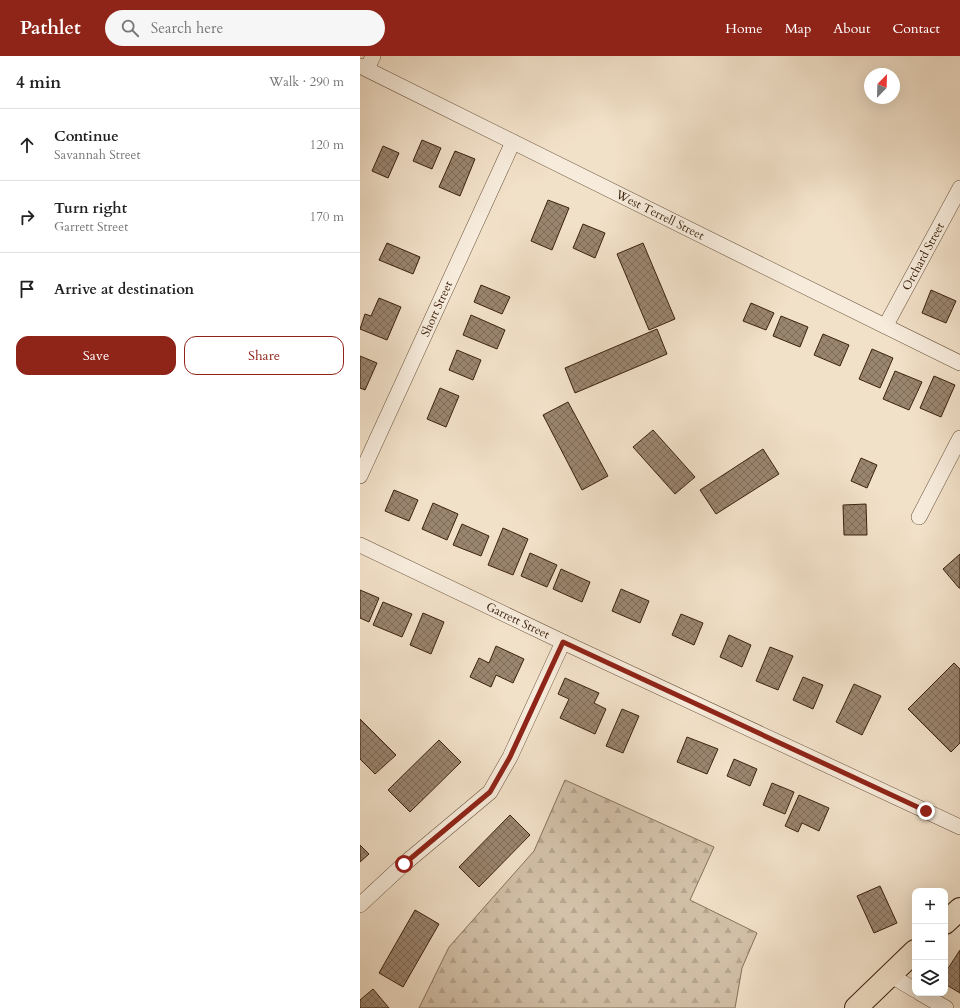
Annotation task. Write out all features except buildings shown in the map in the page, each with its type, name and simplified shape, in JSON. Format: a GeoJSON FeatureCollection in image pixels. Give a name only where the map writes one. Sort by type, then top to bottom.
{"type":"FeatureCollection","features":[{"type":"Feature","properties":{"kind":"main road"},"geometry":{"type":"LineString","coordinates":[[948,920],[960,908]]}},
{"type":"Feature","properties":{"kind":"main road"},"geometry":{"type":"LineString","coordinates":[[856,1008],[912,954]]}},
{"type":"Feature","properties":{"kind":"street","name":"West Terrell Street"},"geometry":{"type":"LineString","coordinates":[[366,64],[513,142],[960,362]]}},
{"type":"Feature","properties":{"kind":"street","name":"Short Street"},"geometry":{"type":"LineString","coordinates":[[360,476],[513,142]]}},
{"type":"Feature","properties":{"kind":"street","name":"Orchard Street"},"geometry":{"type":"LineString","coordinates":[[886,325],[960,188]]}},
{"type":"Feature","properties":{"kind":"street"},"geometry":{"type":"LineString","coordinates":[[919,517],[960,438]]}},
{"type":"Feature","properties":{"kind":"street","name":"Garrett Street"},"geometry":{"type":"LineString","coordinates":[[360,545],[563,642],[960,827]]}},
{"type":"Feature","properties":{"kind":"street"},"geometry":{"type":"LineString","coordinates":[[360,905],[410,859],[490,792],[510,757],[563,642]]}},
{"type":"Feature","properties":{"kind":"street"},"geometry":{"type":"LineString","coordinates":[[890,975],[912,988]]}},
{"type":"Feature","properties":{"kind":"street"},"geometry":{"type":"LineString","coordinates":[[925,996],[946,1008]]}},
{"type":"Feature","properties":{"kind":"green space"},"geometry":{"type":"Polygon","coordinates":[[[565,780],[714,847],[690,900],[757,933],[742,968],[735,1008],[419,1008],[449,947],[534,851],[565,780]]]}},
{"type":"Feature","properties":{"kind":"route"},"geometry":{"type":"LineString","coordinates":[[404,864],[490,792],[510,757],[563,642],[926,811]]}}]}
